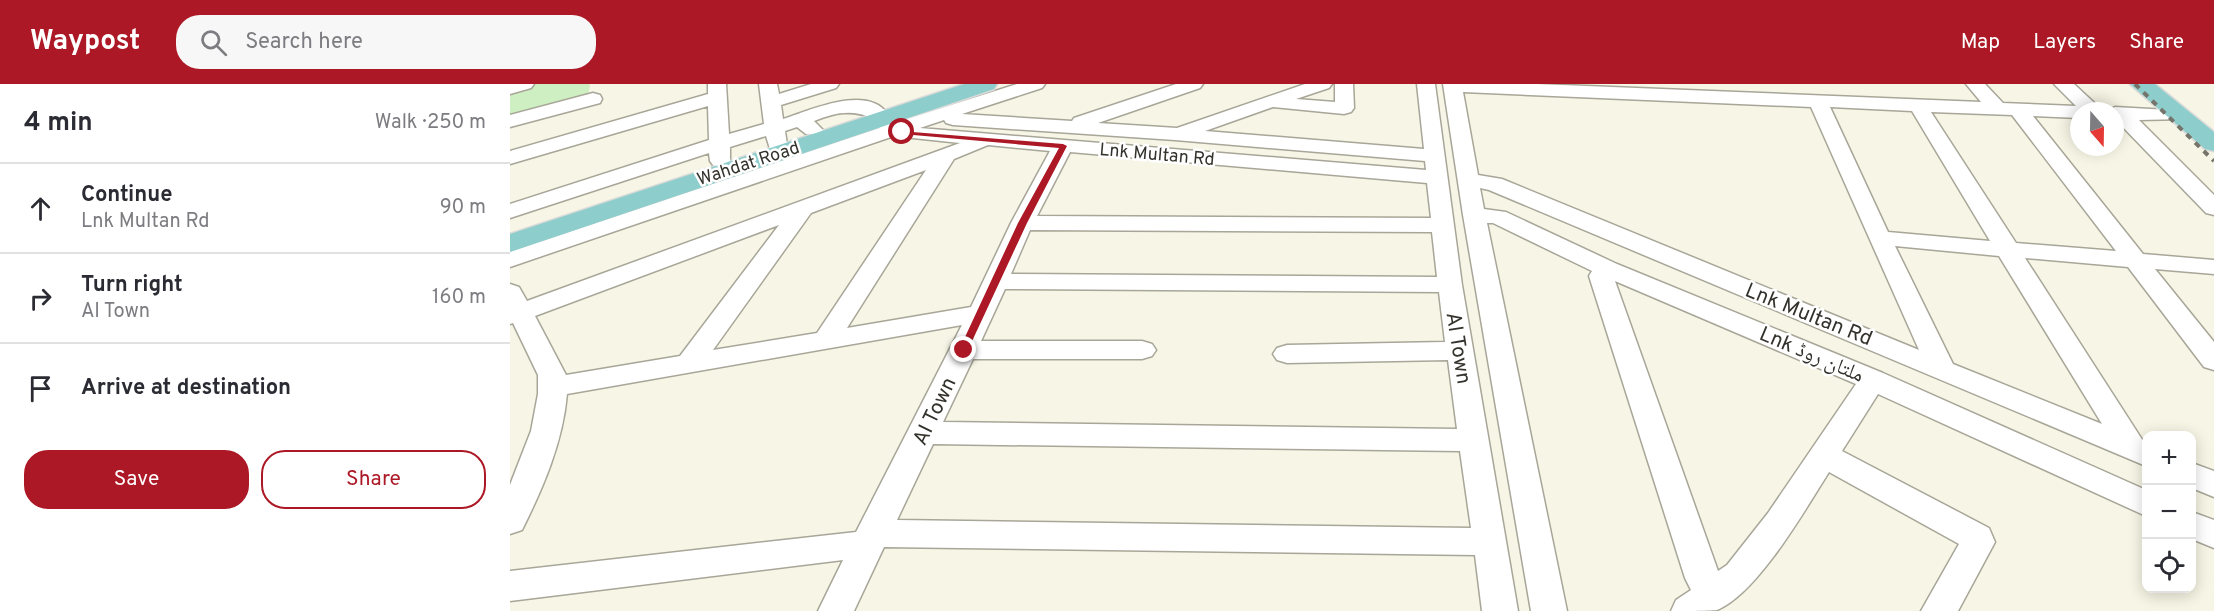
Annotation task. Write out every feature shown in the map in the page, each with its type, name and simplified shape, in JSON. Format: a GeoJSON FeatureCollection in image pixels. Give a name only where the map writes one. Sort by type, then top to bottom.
{"type":"FeatureCollection","features":[{"type":"Feature","properties":{"kind":"main road","name":"Wahdat Road"},"geometry":{"type":"LineString","coordinates":[[781,147],[810,126],[877,117],[964,84]]}},
{"type":"Feature","properties":{"kind":"main road","name":"Wahdat Road"},"geometry":{"type":"LineString","coordinates":[[510,233],[722,159],[781,147],[986,84]]}},
{"type":"Feature","properties":{"kind":"main road"},"geometry":{"type":"LineString","coordinates":[[2140,84],[2214,144]]}},
{"type":"Feature","properties":{"kind":"main road"},"geometry":{"type":"LineString","coordinates":[[2162,84],[2214,125]]}},
{"type":"Feature","properties":{"kind":"main road","name":"Wahdat Road"},"geometry":{"type":"LineString","coordinates":[[510,243],[722,159]]}},
{"type":"Feature","properties":{"kind":"street"},"geometry":{"type":"LineString","coordinates":[[510,88],[525,84]]}},
{"type":"Feature","properties":{"kind":"street"},"geometry":{"type":"LineString","coordinates":[[776,94],[830,84]]}},
{"type":"Feature","properties":{"kind":"street"},"geometry":{"type":"LineString","coordinates":[[839,84],[877,117]]}},
{"type":"Feature","properties":{"kind":"street"},"geometry":{"type":"LineString","coordinates":[[776,94],[793,106],[877,117],[931,118],[1036,84]]}},
{"type":"Feature","properties":{"kind":"street"},"geometry":{"type":"LineString","coordinates":[[1066,136],[1194,84]]}},
{"type":"Feature","properties":{"kind":"street"},"geometry":{"type":"LineString","coordinates":[[1266,103],[1344,108],[1344,84]]}},
{"type":"Feature","properties":{"kind":"street","name":"AI Town"},"geometry":{"type":"LineString","coordinates":[[1425,84],[1459,351],[1500,611]]}},
{"type":"Feature","properties":{"kind":"street"},"geometry":{"type":"LineString","coordinates":[[1975,84],[2008,110],[2136,261],[2214,361]]}},
{"type":"Feature","properties":{"kind":"street"},"geometry":{"type":"LineString","coordinates":[[2063,84],[2083,102]]}},
{"type":"Feature","properties":{"kind":"street"},"geometry":{"type":"LineString","coordinates":[[1549,611],[1474,215],[1452,85],[1761,92],[1828,96],[1919,106],[2070,112]]}},
{"type":"Feature","properties":{"kind":"street"},"geometry":{"type":"LineString","coordinates":[[1175,134],[1312,86]]}},
{"type":"Feature","properties":{"kind":"street"},"geometry":{"type":"LineString","coordinates":[[510,121],[594,91],[595,133]]}},
{"type":"Feature","properties":{"kind":"street"},"geometry":{"type":"LineString","coordinates":[[510,158],[595,133],[718,91],[722,159],[510,211]]}},
{"type":"Feature","properties":{"kind":"street"},"geometry":{"type":"LineString","coordinates":[[510,260],[781,147],[776,94]]}},
{"type":"Feature","properties":{"kind":"street"},"geometry":{"type":"LineString","coordinates":[[1828,96],[1878,238],[1942,369]]}},
{"type":"Feature","properties":{"kind":"street"},"geometry":{"type":"LineString","coordinates":[[1919,106],[2139,452]]}},
{"type":"Feature","properties":{"kind":"street"},"geometry":{"type":"LineString","coordinates":[[810,126],[831,110]]}},
{"type":"Feature","properties":{"kind":"street"},"geometry":{"type":"LineString","coordinates":[[2124,113],[2179,115]]}},
{"type":"Feature","properties":{"kind":"street","name":"Lnk Multan Rd"},"geometry":{"type":"LineString","coordinates":[[877,117],[902,132],[986,140],[1175,134],[1436,167],[1468,174],[2139,452]]}},
{"type":"Feature","properties":{"kind":"street","name":"Lnk Multan Rd"},"geometry":{"type":"LineString","coordinates":[[931,118],[1066,136],[1436,167]]}},
{"type":"Feature","properties":{"kind":"street"},"geometry":{"type":"LineString","coordinates":[[2124,118],[2214,208]]}},
{"type":"Feature","properties":{"kind":"street","name":"AI Town"},"geometry":{"type":"LineString","coordinates":[[836,611],[1066,136]]}},
{"type":"Feature","properties":{"kind":"street"},"geometry":{"type":"LineString","coordinates":[[510,521],[521,471],[552,406],[554,387],[552,375],[513,307],[804,207],[986,140]]}},
{"type":"Feature","properties":{"kind":"street"},"geometry":{"type":"LineString","coordinates":[[825,341],[947,154]]}},
{"type":"Feature","properties":{"kind":"street"},"geometry":{"type":"LineString","coordinates":[[689,364],[804,207]]}},
{"type":"Feature","properties":{"kind":"street","name":"Lnk ملتان روڈ"},"geometry":{"type":"LineString","coordinates":[[1474,215],[1498,217],[1608,269],[1873,380],[2142,502]]}},
{"type":"Feature","properties":{"kind":"street"},"geometry":{"type":"LineString","coordinates":[[1022,223],[1444,225]]}},
{"type":"Feature","properties":{"kind":"street"},"geometry":{"type":"LineString","coordinates":[[1878,238],[2214,267]]}},
{"type":"Feature","properties":{"kind":"street"},"geometry":{"type":"LineString","coordinates":[[1608,269],[1601,276],[1702,578],[1718,592]]}},
{"type":"Feature","properties":{"kind":"street"},"geometry":{"type":"LineString","coordinates":[[996,280],[1450,285]]}},
{"type":"Feature","properties":{"kind":"street"},"geometry":{"type":"LineString","coordinates":[[554,387],[979,314]]}},
{"type":"Feature","properties":{"kind":"street"},"geometry":{"type":"LineString","coordinates":[[964,350],[1142,350]]}},
{"type":"Feature","properties":{"kind":"street"},"geometry":{"type":"LineString","coordinates":[[1287,354],[1459,351]]}},
{"type":"Feature","properties":{"kind":"street"},"geometry":{"type":"LineString","coordinates":[[1689,611],[1739,576],[1780,522],[1873,380]]}},
{"type":"Feature","properties":{"kind":"street"},"geometry":{"type":"LineString","coordinates":[[923,434],[1474,440]]}},
{"type":"Feature","properties":{"kind":"street"},"geometry":{"type":"LineString","coordinates":[[1824,455],[1977,538],[1978,542],[1939,611]]}},
{"type":"Feature","properties":{"kind":"street"},"geometry":{"type":"LineString","coordinates":[[2196,477],[2214,484]]}},
{"type":"Feature","properties":{"kind":"street"},"geometry":{"type":"LineString","coordinates":[[2196,527],[2214,535]]}},
{"type":"Feature","properties":{"kind":"street"},"geometry":{"type":"LineString","coordinates":[[510,586],[870,538],[1490,542]]}},
{"type":"Feature","properties":{"kind":"green space"},"geometry":{"type":"Polygon","coordinates":[[[537,84],[590,84],[588,98],[510,119],[510,91],[537,84]]]}},
{"type":"Feature","properties":{"kind":"railway"},"geometry":{"type":"LineString","coordinates":[[2135,84],[2214,161]]}},
{"type":"Feature","properties":{"kind":"route"},"geometry":{"type":"LineString","coordinates":[[902,132],[1063,146],[1022,223],[964,350]]}}]}
